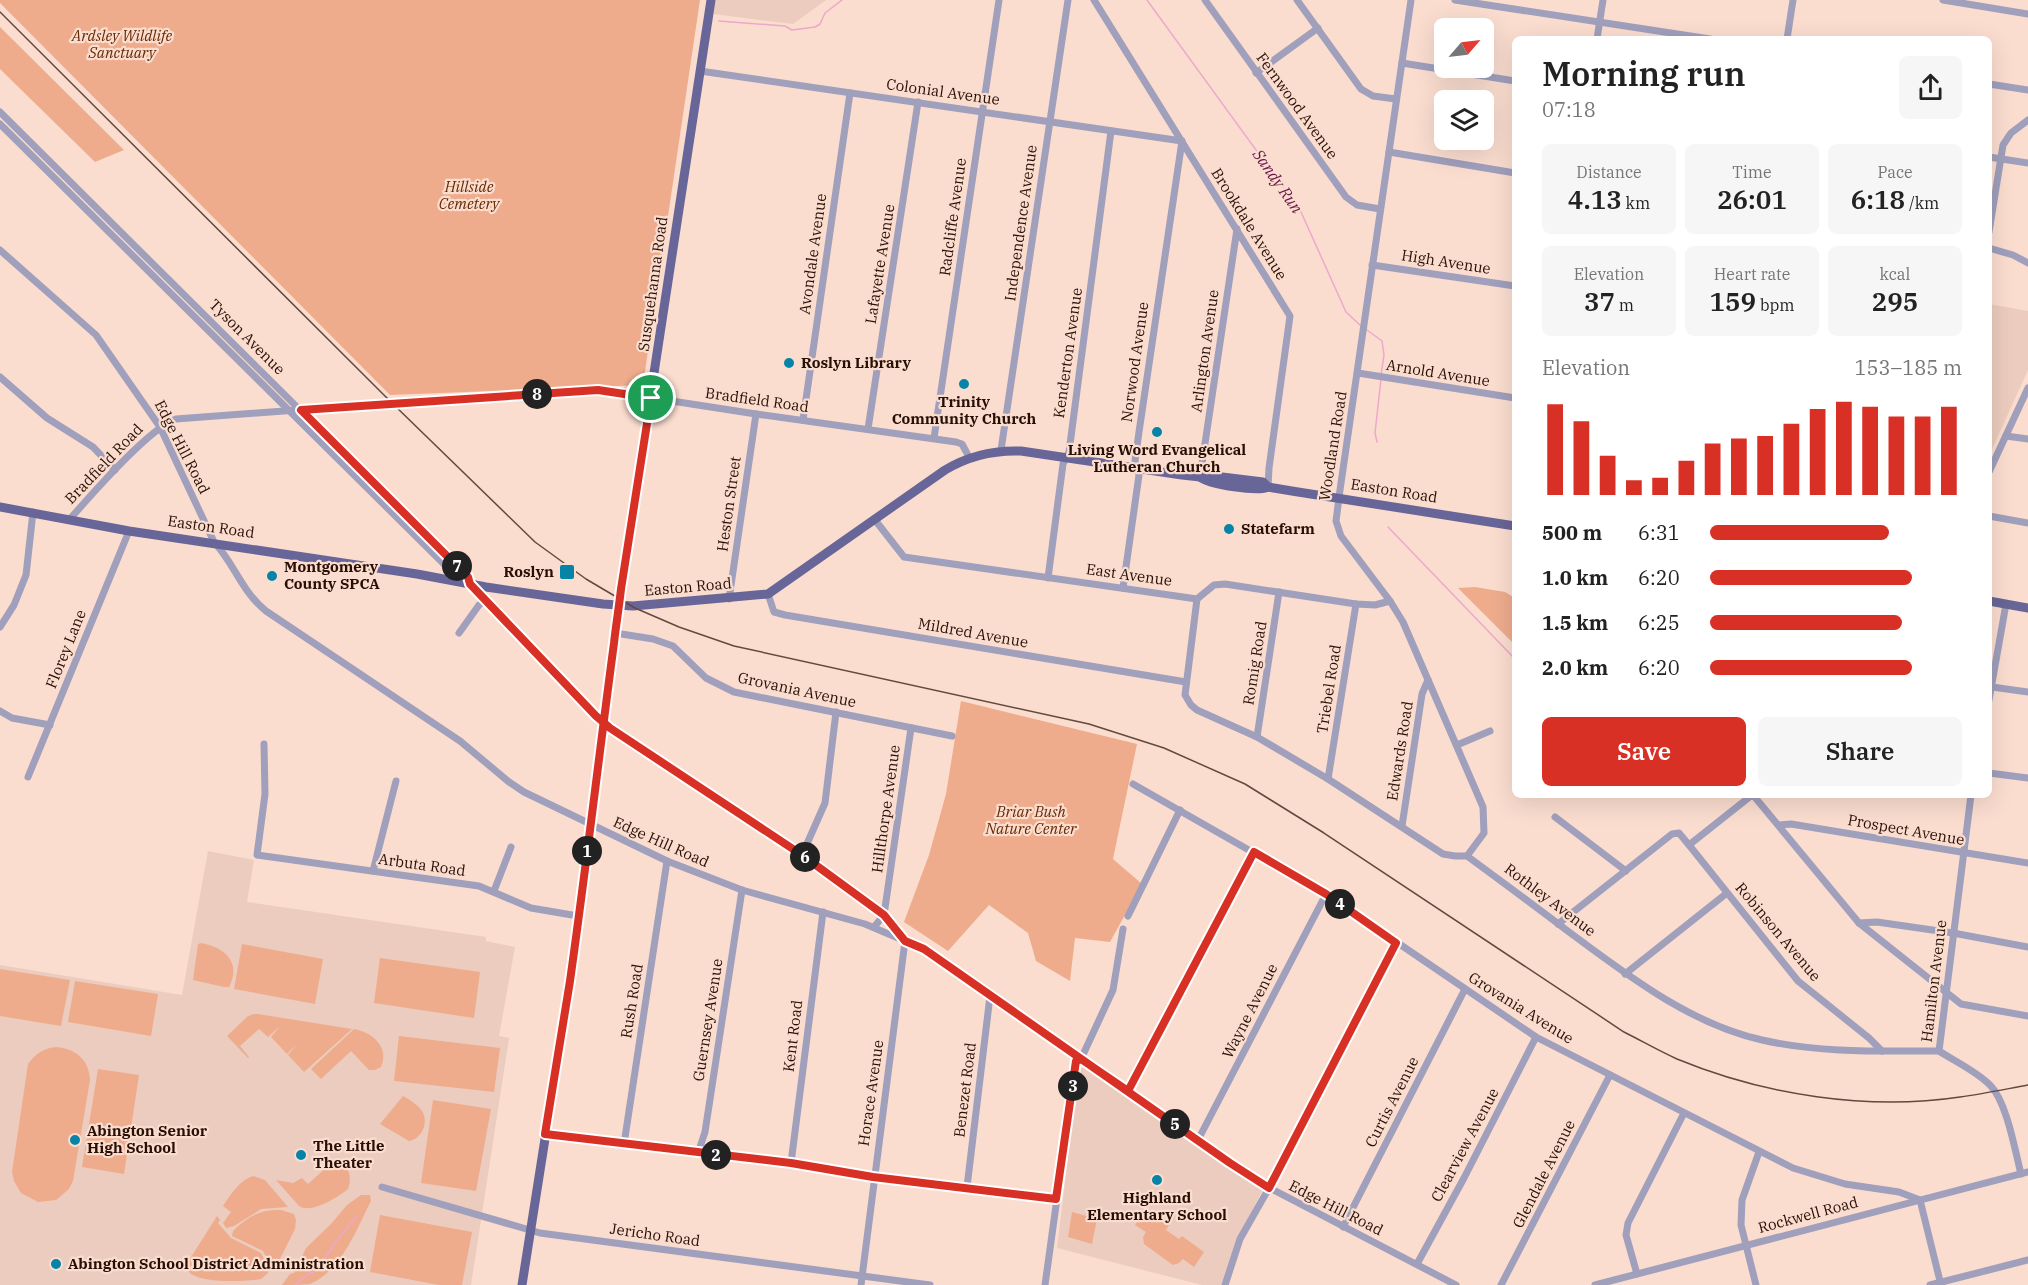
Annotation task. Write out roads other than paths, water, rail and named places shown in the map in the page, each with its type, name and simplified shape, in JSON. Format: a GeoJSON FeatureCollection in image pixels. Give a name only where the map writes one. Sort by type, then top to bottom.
{"type":"FeatureCollection","features":[{"type":"Feature","properties":{"kind":"main road","name":"Susquehanna Road"},"geometry":{"type":"LineString","coordinates":[[522,1285],[578,916],[615,633],[711,0]]}},
{"type":"Feature","properties":{"kind":"main road","name":"Easton Road"},"geometry":{"type":"LineString","coordinates":[[0,507],[129,531],[214,542],[619,606],[644,606],[768,594],[945,470],[969,457],[1001,450],[1066,457],[1200,477],[1205,482],[1263,490],[1268,487],[1512,526]]}},
{"type":"Feature","properties":{"kind":"main road"},"geometry":{"type":"LineString","coordinates":[[1992,602],[2028,608]]}},
{"type":"Feature","properties":{"kind":"street","name":"Radcliffe Avenue"},"geometry":{"type":"LineString","coordinates":[[934,438],[999,0]]}},
{"type":"Feature","properties":{"kind":"street","name":"Independence Avenue"},"geometry":{"type":"LineString","coordinates":[[1001,450],[1068,0]]}},
{"type":"Feature","properties":{"kind":"street","name":"Brookdale Avenue"},"geometry":{"type":"LineString","coordinates":[[1094,0],[1291,318],[1270,458],[1268,487]]}},
{"type":"Feature","properties":{"kind":"street","name":"Fernwood Avenue"},"geometry":{"type":"LineString","coordinates":[[1205,0],[1346,197],[1357,205],[1380,209]]}},
{"type":"Feature","properties":{"kind":"street"},"geometry":{"type":"LineString","coordinates":[[1297,0],[1361,89],[1373,96],[1396,99]]}},
{"type":"Feature","properties":{"kind":"street","name":"Woodland Road"},"geometry":{"type":"LineString","coordinates":[[1411,0],[1336,521],[1341,536],[1390,601],[1402,622],[1483,807],[1484,833],[1467,856]]}},
{"type":"Feature","properties":{"kind":"street"},"geometry":{"type":"LineString","coordinates":[[1455,0],[1692,36]]}},
{"type":"Feature","properties":{"kind":"street"},"geometry":{"type":"LineString","coordinates":[[1597,36],[1603,0]]}},
{"type":"Feature","properties":{"kind":"street"},"geometry":{"type":"LineString","coordinates":[[1787,36],[1793,0]]}},
{"type":"Feature","properties":{"kind":"street"},"geometry":{"type":"LineString","coordinates":[[1943,0],[2028,14]]}},
{"type":"Feature","properties":{"kind":"street"},"geometry":{"type":"LineString","coordinates":[[1256,73],[1318,28]]}},
{"type":"Feature","properties":{"kind":"street"},"geometry":{"type":"LineString","coordinates":[[1402,63],[1512,81]]}},
{"type":"Feature","properties":{"kind":"street","name":"Colonial Avenue"},"geometry":{"type":"LineString","coordinates":[[699,71],[1182,141]]}},
{"type":"Feature","properties":{"kind":"street"},"geometry":{"type":"LineString","coordinates":[[1992,84],[2028,90]]}},
{"type":"Feature","properties":{"kind":"street","name":"Avondale Avenue"},"geometry":{"type":"LineString","coordinates":[[803,420],[850,93]]}},
{"type":"Feature","properties":{"kind":"street","name":"Lafayette Avenue"},"geometry":{"type":"LineString","coordinates":[[868,429],[918,102]]}},
{"type":"Feature","properties":{"kind":"street","name":"Tyson Avenue"},"geometry":{"type":"LineString","coordinates":[[0,111],[468,577],[470,584]]}},
{"type":"Feature","properties":{"kind":"street"},"geometry":{"type":"LineString","coordinates":[[1992,214],[2003,145],[2007,138],[2028,120]]}},
{"type":"Feature","properties":{"kind":"street","name":"Tyson Avenue"},"geometry":{"type":"LineString","coordinates":[[0,124],[454,574],[470,584],[596,716],[610,728],[802,855],[884,915],[905,941]]}},
{"type":"Feature","properties":{"kind":"street","name":"Kenderton Avenue"},"geometry":{"type":"LineString","coordinates":[[1048,578],[1063,464],[1069,452],[1112,131]]}},
{"type":"Feature","properties":{"kind":"street","name":"Norwood Avenue"},"geometry":{"type":"LineString","coordinates":[[1123,588],[1139,475],[1136,461],[1139,432],[1182,141]]}},
{"type":"Feature","properties":{"kind":"street"},"geometry":{"type":"LineString","coordinates":[[1389,152],[1512,172]]}},
{"type":"Feature","properties":{"kind":"street"},"geometry":{"type":"LineString","coordinates":[[1992,158],[2028,163]]}},
{"type":"Feature","properties":{"kind":"street","name":"Arlington Avenue"},"geometry":{"type":"LineString","coordinates":[[1200,477],[1237,229]]}},
{"type":"Feature","properties":{"kind":"street"},"geometry":{"type":"LineString","coordinates":[[1992,249],[2013,255],[2028,263]]}},
{"type":"Feature","properties":{"kind":"street","name":"Edge Hill Road"},"geometry":{"type":"LineString","coordinates":[[0,250],[96,335],[160,427],[214,542],[225,554],[248,594],[266,610],[460,741],[508,782],[524,792],[667,861],[742,890],[874,927],[924,949],[1269,1188],[1456,1285]]}},
{"type":"Feature","properties":{"kind":"street","name":"High Avenue"},"geometry":{"type":"LineString","coordinates":[[1372,265],[1512,286]]}},
{"type":"Feature","properties":{"kind":"street"},"geometry":{"type":"LineString","coordinates":[[156,279],[162,272]]}},
{"type":"Feature","properties":{"kind":"street","name":"Arnold Avenue"},"geometry":{"type":"LineString","coordinates":[[1358,373],[1512,399]]}},
{"type":"Feature","properties":{"kind":"street"},"geometry":{"type":"LineString","coordinates":[[0,377],[47,418],[93,447],[116,470]]}},
{"type":"Feature","properties":{"kind":"street"},"geometry":{"type":"LineString","coordinates":[[1992,466],[2028,388]]}},
{"type":"Feature","properties":{"kind":"street","name":"Bradfield Road"},"geometry":{"type":"LineString","coordinates":[[70,519],[165,423],[186,418],[290,410],[598,390],[934,438],[962,444],[969,457]]}},
{"type":"Feature","properties":{"kind":"street","name":"Heston Street"},"geometry":{"type":"LineString","coordinates":[[729,599],[756,414]]}},
{"type":"Feature","properties":{"kind":"street"},"geometry":{"type":"LineString","coordinates":[[2006,436],[2028,439]]}},
{"type":"Feature","properties":{"kind":"street"},"geometry":{"type":"LineString","coordinates":[[0,627],[14,604],[26,575],[33,512]]}},
{"type":"Feature","properties":{"kind":"street"},"geometry":{"type":"LineString","coordinates":[[1992,517],[2028,523]]}},
{"type":"Feature","properties":{"kind":"street","name":"East Avenue"},"geometry":{"type":"LineString","coordinates":[[876,520],[904,557],[1197,599]]}},
{"type":"Feature","properties":{"kind":"street","name":"Florey Lane"},"geometry":{"type":"LineString","coordinates":[[28,777],[129,531]]}},
{"type":"Feature","properties":{"kind":"street"},"geometry":{"type":"LineString","coordinates":[[1186,682],[1197,599],[1219,584],[1356,604],[1375,605],[1390,601]]}},
{"type":"Feature","properties":{"kind":"street","name":"Romig Road"},"geometry":{"type":"LineString","coordinates":[[1257,737],[1279,592]]}},
{"type":"Feature","properties":{"kind":"street","name":"Mildred Avenue"},"geometry":{"type":"LineString","coordinates":[[768,594],[774,612],[785,615],[1186,682]]}},
{"type":"Feature","properties":{"kind":"street"},"geometry":{"type":"LineString","coordinates":[[459,633],[479,605],[486,600]]}},
{"type":"Feature","properties":{"kind":"street","name":"Triebel Road"},"geometry":{"type":"LineString","coordinates":[[1329,779],[1356,604]]}},
{"type":"Feature","properties":{"kind":"street"},"geometry":{"type":"LineString","coordinates":[[2006,604],[1992,687],[2028,692]]}},
{"type":"Feature","properties":{"kind":"street","name":"Grovania Avenue"},"geometry":{"type":"LineString","coordinates":[[615,633],[653,639],[673,646],[706,678],[734,692],[952,736]]}},
{"type":"Feature","properties":{"kind":"street","name":"Edwards Road"},"geometry":{"type":"LineString","coordinates":[[1402,826],[1422,694],[1428,680]]}},
{"type":"Feature","properties":{"kind":"street","name":"Rothley Avenue"},"geometry":{"type":"LineString","coordinates":[[1186,682],[1185,695],[1197,710],[1257,737],[1329,779],[1443,854],[1467,856],[1625,974],[1689,1012],[1732,1031],[1762,1040],[1808,1047],[1882,1052],[1939,1051]]}},
{"type":"Feature","properties":{"kind":"street"},"geometry":{"type":"LineString","coordinates":[[0,711],[12,718],[50,725]]}},
{"type":"Feature","properties":{"kind":"street"},"geometry":{"type":"LineString","coordinates":[[802,855],[825,803],[836,712]]}},
{"type":"Feature","properties":{"kind":"street","name":"Hillthorpe Avenue"},"geometry":{"type":"LineString","coordinates":[[884,915],[911,728]]}},
{"type":"Feature","properties":{"kind":"street"},"geometry":{"type":"LineString","coordinates":[[1457,746],[1490,731]]}},
{"type":"Feature","properties":{"kind":"street","name":"Arbuta Road"},"geometry":{"type":"LineString","coordinates":[[264,744],[266,794],[257,855],[479,886],[531,908],[578,916]]}},
{"type":"Feature","properties":{"kind":"street"},"geometry":{"type":"LineString","coordinates":[[1992,773],[2028,778]]}},
{"type":"Feature","properties":{"kind":"street"},"geometry":{"type":"LineString","coordinates":[[373,871],[396,781]]}},
{"type":"Feature","properties":{"kind":"street","name":"Grovania Avenue"},"geometry":{"type":"LineString","coordinates":[[1133,784],[1326,894],[1536,1037],[1793,1168],[1845,1184],[1899,1192],[1920,1200]]}},
{"type":"Feature","properties":{"kind":"street"},"geometry":{"type":"LineString","coordinates":[[1558,924],[1676,832],[1689,845],[1749,798]]}},
{"type":"Feature","properties":{"kind":"street"},"geometry":{"type":"LineString","coordinates":[[1756,798],[1859,923],[1966,1006],[2028,1016]]}},
{"type":"Feature","properties":{"kind":"street","name":"Hamilton Avenue"},"geometry":{"type":"LineString","coordinates":[[1971,798],[1939,1051],[1976,1074],[1993,1088],[2001,1101],[2025,1173]]}},
{"type":"Feature","properties":{"kind":"street"},"geometry":{"type":"LineString","coordinates":[[1128,916],[1180,810]]}},
{"type":"Feature","properties":{"kind":"street"},"geometry":{"type":"LineString","coordinates":[[1555,817],[1626,871]]}},
{"type":"Feature","properties":{"kind":"street","name":"Prospect Avenue"},"geometry":{"type":"LineString","coordinates":[[1779,825],[1791,824],[2028,864]]}},
{"type":"Feature","properties":{"kind":"street","name":"Robinson Avenue"},"geometry":{"type":"LineString","coordinates":[[1689,845],[1798,981],[1869,1038],[1882,1052]]}},
{"type":"Feature","properties":{"kind":"street"},"geometry":{"type":"LineString","coordinates":[[494,891],[511,847]]}},
{"type":"Feature","properties":{"kind":"street"},"geometry":{"type":"LineString","coordinates":[[1128,1091],[1254,852]]}},
{"type":"Feature","properties":{"kind":"street","name":"Rush Road"},"geometry":{"type":"LineString","coordinates":[[624,1144],[667,861]]}},
{"type":"Feature","properties":{"kind":"street","name":"Guernsey Avenue"},"geometry":{"type":"LineString","coordinates":[[698,1153],[705,1132],[742,890]]}},
{"type":"Feature","properties":{"kind":"street"},"geometry":{"type":"LineString","coordinates":[[1625,974],[1727,893]]}},
{"type":"Feature","properties":{"kind":"street","name":"Wayne Avenue"},"geometry":{"type":"LineString","coordinates":[[1198,1140],[1326,894]]}},
{"type":"Feature","properties":{"kind":"street","name":"Kent Road"},"geometry":{"type":"LineString","coordinates":[[791,1163],[823,912]]}},
{"type":"Feature","properties":{"kind":"street"},"geometry":{"type":"LineString","coordinates":[[874,927],[884,915]]}},
{"type":"Feature","properties":{"kind":"street"},"geometry":{"type":"LineString","coordinates":[[1859,923],[1876,922],[2028,947]]}},
{"type":"Feature","properties":{"kind":"street"},"geometry":{"type":"LineString","coordinates":[[1045,1285],[1076,1061],[1081,1059],[1113,990],[1122,929]]}},
{"type":"Feature","properties":{"kind":"street","name":"Horace Avenue"},"geometry":{"type":"LineString","coordinates":[[861,1285],[905,941]]}},
{"type":"Feature","properties":{"kind":"street"},"geometry":{"type":"LineString","coordinates":[[1225,1285],[1240,1239],[1269,1188],[1396,943]]}},
{"type":"Feature","properties":{"kind":"street","name":"Curtis Avenue"},"geometry":{"type":"LineString","coordinates":[[1343,1227],[1465,989]]}},
{"type":"Feature","properties":{"kind":"street","name":"Benezet Road"},"geometry":{"type":"LineString","coordinates":[[967,1187],[990,996]]}},
{"type":"Feature","properties":{"kind":"street","name":"Clearview Avenue"},"geometry":{"type":"LineString","coordinates":[[1417,1264],[1536,1037]]}},
{"type":"Feature","properties":{"kind":"street","name":"Glendale Avenue"},"geometry":{"type":"LineString","coordinates":[[1501,1285],[1610,1075]]}},
{"type":"Feature","properties":{"kind":"street"},"geometry":{"type":"LineString","coordinates":[[1637,1274],[1626,1235],[1628,1223],[1684,1113]]}},
{"type":"Feature","properties":{"kind":"street"},"geometry":{"type":"LineString","coordinates":[[545,1134],[791,1163],[873,1177],[1056,1199]]}},
{"type":"Feature","properties":{"kind":"street"},"geometry":{"type":"LineString","coordinates":[[1756,1285],[1741,1225],[1742,1200],[1759,1152]]}},
{"type":"Feature","properties":{"kind":"street","name":"Rockwell Road"},"geometry":{"type":"LineString","coordinates":[[1595,1285],[2025,1173]]}},
{"type":"Feature","properties":{"kind":"street","name":"Jericho Road"},"geometry":{"type":"LineString","coordinates":[[382,1187],[540,1233],[930,1285]]}},
{"type":"Feature","properties":{"kind":"street"},"geometry":{"type":"LineString","coordinates":[[1920,1200],[1941,1284]]}},
{"type":"Feature","properties":{"kind":"street"},"geometry":{"type":"LineString","coordinates":[[1930,1285],[2028,1260]]}},
{"type":"Feature","properties":{"kind":"waterway"},"geometry":{"type":"LineString","coordinates":[[719,21],[785,26],[792,30],[815,27],[820,24],[825,13],[842,0]]}},
{"type":"Feature","properties":{"kind":"waterway","name":"Sandy Run"},"geometry":{"type":"LineString","coordinates":[[1147,0],[1301,212],[1346,312],[1361,326]]}},
{"type":"Feature","properties":{"kind":"waterway","name":"Sandy Run"},"geometry":{"type":"LineString","coordinates":[[1367,330],[1382,341],[1384,355],[1381,375]]}},
{"type":"Feature","properties":{"kind":"waterway","name":"Sandy Run"},"geometry":{"type":"LineString","coordinates":[[1377,442],[1375,433],[1381,379]]}},
{"type":"Feature","properties":{"kind":"waterway","name":"Sandy Run"},"geometry":{"type":"LineString","coordinates":[[1388,527],[1512,656]]}},
{"type":"Feature","properties":{"kind":"waterway"},"geometry":{"type":"LineString","coordinates":[[295,1285],[307,1275],[318,1270],[334,1244],[357,1216]]}},
{"type":"Feature","properties":{"kind":"railway"},"geometry":{"type":"LineString","coordinates":[[0,12],[392,403],[535,542],[586,579],[635,608],[679,627],[734,646],[1089,724],[1164,748],[1245,784],[1324,833],[1624,1032],[1677,1059],[1710,1072],[1781,1091],[1853,1101],[1925,1101],[1969,1096],[2028,1085]]}},
{"type":"Feature","properties":{"kind":"place","name":"Roslyn Library"},"geometry":{"type":"Point","coordinates":[789,363]}},
{"type":"Feature","properties":{"kind":"place","name":"Trinity Community Church"},"geometry":{"type":"Point","coordinates":[964,384]}},
{"type":"Feature","properties":{"kind":"place","name":"Living Word Evangelical Lutheran Church"},"geometry":{"type":"Point","coordinates":[1157,432]}},
{"type":"Feature","properties":{"kind":"place","name":"Statefarm"},"geometry":{"type":"Point","coordinates":[1229,529]}},
{"type":"Feature","properties":{"kind":"place","name":"Roslyn"},"geometry":{"type":"Point","coordinates":[567,572]}},
{"type":"Feature","properties":{"kind":"place","name":"Montgomery County SPCA"},"geometry":{"type":"Point","coordinates":[272,576]}},
{"type":"Feature","properties":{"kind":"place","name":"Abington Senior High School"},"geometry":{"type":"Point","coordinates":[75,1140]}},
{"type":"Feature","properties":{"kind":"place","name":"The Little Theater"},"geometry":{"type":"Point","coordinates":[301,1155]}},
{"type":"Feature","properties":{"kind":"place","name":"Highland Elementary School"},"geometry":{"type":"Point","coordinates":[1157,1180]}},
{"type":"Feature","properties":{"kind":"place","name":"Abington School District Administration"},"geometry":{"type":"Point","coordinates":[56,1264]}},
{"type":"Feature","properties":{"kind":"park label","name":"Ardsley Wildlife Sanctuary"},"geometry":{"type":"Point","coordinates":[122,44]}},
{"type":"Feature","properties":{"kind":"park label","name":"Hillside Cemetery"},"geometry":{"type":"Point","coordinates":[469,196]}},
{"type":"Feature","properties":{"kind":"park label","name":"Briar Bush Nature Center"},"geometry":{"type":"Point","coordinates":[1031,820]}}]}
